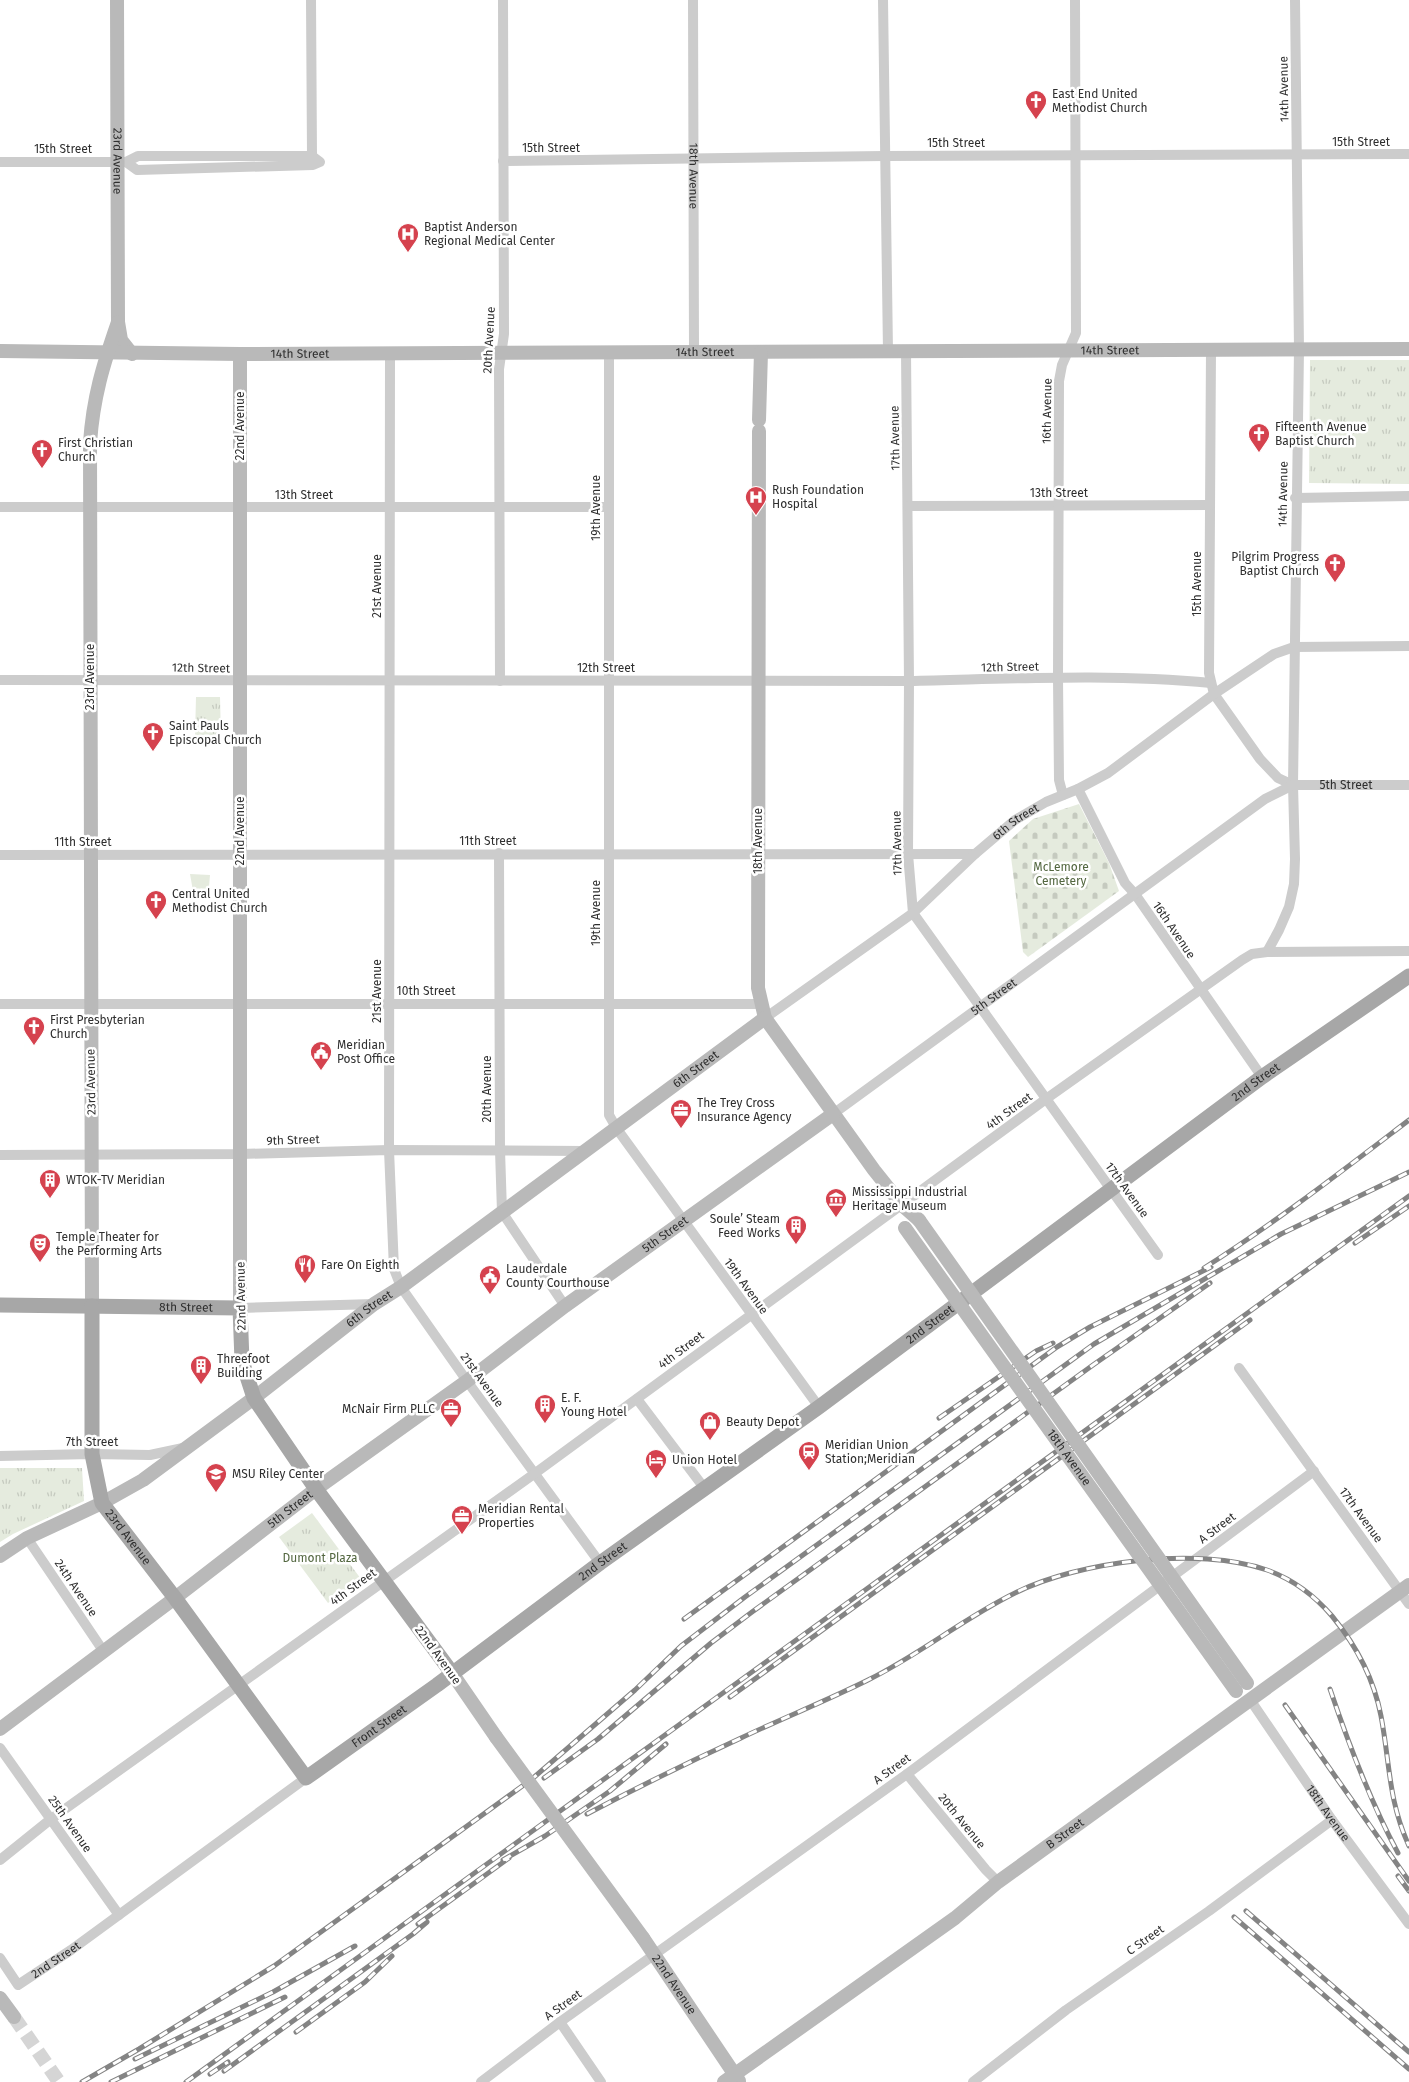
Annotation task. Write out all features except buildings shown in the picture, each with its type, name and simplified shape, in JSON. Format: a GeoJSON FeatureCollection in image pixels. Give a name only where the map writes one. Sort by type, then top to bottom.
{"type":"FeatureCollection","features":[{"type":"Feature","properties":{"kind":"main road","name":"2nd Street"},"geometry":{"type":"LineString","coordinates":[[452,1673],[600,1563],[819,1407],[1110,1188],[1262,1077],[1409,976]]}},
{"type":"Feature","properties":{"kind":"main road","name":"8th Street"},"geometry":{"type":"LineString","coordinates":[[0,1304],[240,1308]]}},
{"type":"Feature","properties":{"kind":"main road","name":"23rd Avenue"},"geometry":{"type":"LineString","coordinates":[[92,1306],[92,1454],[102,1503],[175,1598],[306,1778]]}},
{"type":"Feature","properties":{"kind":"main road","name":"22nd Avenue"},"geometry":{"type":"LineString","coordinates":[[240,1308],[242,1361],[254,1398],[316,1489],[452,1673]]}},
{"type":"Feature","properties":{"kind":"main road","name":"Front Street"},"geometry":{"type":"LineString","coordinates":[[306,1778],[452,1673]]}},
{"type":"Feature","properties":{"kind":"street","name":"23rd Avenue"},"geometry":{"type":"LineString","coordinates":[[117,0],[122,162],[118,322],[121,340],[132,354]]}},
{"type":"Feature","properties":{"kind":"street","name":"15th Street"},"geometry":{"type":"LineString","coordinates":[[0,162],[122,162],[138,156],[316,159],[311,0]]}},
{"type":"Feature","properties":{"kind":"street","name":"20th Avenue"},"geometry":{"type":"LineString","coordinates":[[500,681],[499,369],[504,334],[503,0]]}},
{"type":"Feature","properties":{"kind":"street","name":"18th Avenue"},"geometry":{"type":"LineString","coordinates":[[693,0],[694,352]]}},
{"type":"Feature","properties":{"kind":"street"},"geometry":{"type":"LineString","coordinates":[[884,0],[884,156],[888,352]]}},
{"type":"Feature","properties":{"kind":"street","name":"16th Avenue"},"geometry":{"type":"LineString","coordinates":[[1062,795],[1059,780],[1058,678],[1059,381],[1062,365],[1076,333],[1075,0]]}},
{"type":"Feature","properties":{"kind":"street","name":"14th Avenue"},"geometry":{"type":"LineString","coordinates":[[1267,952],[1289,907],[1294,884],[1295,859],[1293,785],[1295,498],[1299,349],[1295,0]]}},
{"type":"Feature","properties":{"kind":"street","name":"15th Street"},"geometry":{"type":"LineString","coordinates":[[503,161],[884,156],[1409,154]]}},
{"type":"Feature","properties":{"kind":"street","name":"23rd Avenue"},"geometry":{"type":"LineString","coordinates":[[92,1306],[90,507],[92,416],[98,383],[118,322]]}},
{"type":"Feature","properties":{"kind":"street","name":"15th Avenue"},"geometry":{"type":"LineString","coordinates":[[1211,350],[1209,673],[1214,694],[1265,764],[1278,778],[1293,785]]}},
{"type":"Feature","properties":{"kind":"street","name":"14th Street"},"geometry":{"type":"LineString","coordinates":[[0,351],[132,354],[390,354],[1409,350]]}},
{"type":"Feature","properties":{"kind":"street","name":"17th Avenue"},"geometry":{"type":"LineString","coordinates":[[906,351],[909,681],[908,854],[913,913],[1158,1255]]}},
{"type":"Feature","properties":{"kind":"street","name":"19th Avenue"},"geometry":{"type":"LineString","coordinates":[[609,352],[609,1115],[683,1222],[819,1407]]}},
{"type":"Feature","properties":{"kind":"street","name":"18th Avenue"},"geometry":{"type":"LineString","coordinates":[[761,352],[759,426],[758,988],[765,1018],[833,1114],[902,1206],[919,1220],[1332,1820],[1409,1924]]}},
{"type":"Feature","properties":{"kind":"street","name":"22nd Avenue"},"geometry":{"type":"LineString","coordinates":[[240,354],[240,1308]]}},
{"type":"Feature","properties":{"kind":"street","name":"21st Avenue"},"geometry":{"type":"LineString","coordinates":[[390,354],[389,1150],[394,1269],[401,1288],[600,1563]]}},
{"type":"Feature","properties":{"kind":"street"},"geometry":{"type":"LineString","coordinates":[[1295,498],[1409,496]]}},
{"type":"Feature","properties":{"kind":"street","name":"13th Street"},"geometry":{"type":"LineString","coordinates":[[908,506],[1210,505]]}},
{"type":"Feature","properties":{"kind":"street","name":"13th Street"},"geometry":{"type":"LineString","coordinates":[[0,507],[608,507]]}},
{"type":"Feature","properties":{"kind":"street","name":"6th Street"},"geometry":{"type":"LineString","coordinates":[[0,1556],[27,1538],[102,1503],[142,1480],[254,1398],[374,1304],[401,1288],[765,1018],[913,913],[975,854],[1022,815],[1108,773],[1214,694],[1274,654],[1294,646],[1409,646]]}},
{"type":"Feature","properties":{"kind":"street","name":"12th Street"},"geometry":{"type":"LineString","coordinates":[[0,680],[909,681],[1058,678],[1180,680],[1211,683]]}},
{"type":"Feature","properties":{"kind":"street","name":"5th Street"},"geometry":{"type":"LineString","coordinates":[[0,1729],[104,1652],[316,1489],[467,1381],[565,1306],[833,1114],[1265,799],[1293,785],[1409,785]]}},
{"type":"Feature","properties":{"kind":"street","name":"16th Avenue"},"geometry":{"type":"LineString","coordinates":[[1078,789],[1125,883],[1135,894],[1262,1077]]}},
{"type":"Feature","properties":{"kind":"street","name":"20th Avenue"},"geometry":{"type":"LineString","coordinates":[[499,853],[502,1212]]}},
{"type":"Feature","properties":{"kind":"street","name":"11th Street"},"geometry":{"type":"LineString","coordinates":[[0,855],[975,854]]}},
{"type":"Feature","properties":{"kind":"street","name":"4th Street"},"geometry":{"type":"LineString","coordinates":[[0,1860],[51,1819],[534,1474],[1046,1099],[1252,954],[1267,952],[1409,951]]}},
{"type":"Feature","properties":{"kind":"street","name":"10th Street"},"geometry":{"type":"LineString","coordinates":[[0,1004],[762,1004]]}},
{"type":"Feature","properties":{"kind":"street","name":"9th Street"},"geometry":{"type":"LineString","coordinates":[[0,1155],[92,1153],[241,1154],[389,1150],[587,1151]]}},
{"type":"Feature","properties":{"kind":"street","name":"18th Avenue"},"geometry":{"type":"LineString","coordinates":[[902,1206],[905,1228],[1242,1687]]}},
{"type":"Feature","properties":{"kind":"street"},"geometry":{"type":"LineString","coordinates":[[502,1212],[565,1306]]}},
{"type":"Feature","properties":{"kind":"street","name":"8th Street"},"geometry":{"type":"LineString","coordinates":[[240,1308],[374,1304]]}},
{"type":"Feature","properties":{"kind":"street","name":"17th Avenue"},"geometry":{"type":"LineString","coordinates":[[1239,1368],[1314,1471],[1404,1588],[1409,1604]]}},
{"type":"Feature","properties":{"kind":"street"},"geometry":{"type":"LineString","coordinates":[[637,1399],[705,1488]]}},
{"type":"Feature","properties":{"kind":"street","name":"7th Street"},"geometry":{"type":"LineString","coordinates":[[0,1456],[150,1455],[184,1448]]}},
{"type":"Feature","properties":{"kind":"street","name":"A Street"},"geometry":{"type":"LineString","coordinates":[[481,2082],[560,2022],[655,1956],[907,1774],[1314,1471]]}},
{"type":"Feature","properties":{"kind":"street","name":"24th Avenue"},"geometry":{"type":"LineString","coordinates":[[27,1538],[104,1652]]}},
{"type":"Feature","properties":{"kind":"street","name":"B Street"},"geometry":{"type":"LineString","coordinates":[[732,2079],[955,1918],[998,1882],[1251,1701],[1404,1588]]}},
{"type":"Feature","properties":{"kind":"street","name":"22nd Avenue"},"geometry":{"type":"LineString","coordinates":[[452,1673],[496,1737],[644,1938],[732,2079]]}},
{"type":"Feature","properties":{"kind":"street","name":"25th Avenue"},"geometry":{"type":"LineString","coordinates":[[0,1748],[119,1915]]}},
{"type":"Feature","properties":{"kind":"street","name":"20th Avenue"},"geometry":{"type":"LineString","coordinates":[[907,1774],[998,1882]]}},
{"type":"Feature","properties":{"kind":"street"},"geometry":{"type":"LineString","coordinates":[[119,1915],[306,1778]]}},
{"type":"Feature","properties":{"kind":"street","name":"C Street"},"geometry":{"type":"LineString","coordinates":[[973,2082],[1066,2010],[1209,1911],[1332,1820]]}},
{"type":"Feature","properties":{"kind":"street","name":"2nd Street"},"geometry":{"type":"LineString","coordinates":[[0,1958],[18,1985],[119,1915]]}},
{"type":"Feature","properties":{"kind":"street"},"geometry":{"type":"LineString","coordinates":[[0,1998],[14,2017]]}},
{"type":"Feature","properties":{"kind":"street"},"geometry":{"type":"LineString","coordinates":[[560,2022],[601,2082]]}},
{"type":"Feature","properties":{"kind":"green space"},"geometry":{"type":"Polygon","coordinates":[[[1310,360],[1409,360],[1409,484],[1309,483],[1310,360]]]}},
{"type":"Feature","properties":{"kind":"green space"},"geometry":{"type":"Polygon","coordinates":[[[196,697],[220,697],[221,737],[195,736],[196,697]]]}},
{"type":"Feature","properties":{"kind":"green space","name":"McLemore Cemetery"},"geometry":{"type":"Polygon","coordinates":[[[1079,804],[1109,863],[1119,891],[1028,957],[1023,952],[1009,841],[1033,819],[1079,804]]]}},
{"type":"Feature","properties":{"kind":"green space"},"geometry":{"type":"Polygon","coordinates":[[[190,874],[210,875],[208,899],[201,900],[193,891],[190,874]]]}},
{"type":"Feature","properties":{"kind":"green space"},"geometry":{"type":"Polygon","coordinates":[[[0,1468],[82,1468],[84,1501],[0,1542],[0,1468]]]}},
{"type":"Feature","properties":{"kind":"green space","name":"Dumont Plaza"},"geometry":{"type":"Polygon","coordinates":[[[312,1513],[361,1579],[328,1603],[279,1537],[312,1513]]]}},
{"type":"Feature","properties":{"kind":"tunnel"},"geometry":{"type":"LineString","coordinates":[[14,2017],[59,2082]]}},
{"type":"Feature","properties":{"kind":"railway"},"geometry":{"type":"LineString","coordinates":[[1204,1268],[1282,1215],[1409,1120]]}},
{"type":"Feature","properties":{"kind":"railway"},"geometry":{"type":"LineString","coordinates":[[82,2082],[274,1966],[532,1779],[635,1690],[681,1646],[745,1597],[1094,1344],[1281,1234],[1409,1172]]}},
{"type":"Feature","properties":{"kind":"railway"},"geometry":{"type":"LineString","coordinates":[[186,2082],[1409,1196]]}},
{"type":"Feature","properties":{"kind":"railway"},"geometry":{"type":"LineString","coordinates":[[1355,1243],[1409,1206]]}},
{"type":"Feature","properties":{"kind":"railway"},"geometry":{"type":"LineString","coordinates":[[684,1619],[1057,1347],[1090,1327],[1211,1267]]}},
{"type":"Feature","properties":{"kind":"railway"},"geometry":{"type":"LineString","coordinates":[[544,1778],[598,1739],[711,1643],[752,1612],[1093,1365],[1210,1283]]}},
{"type":"Feature","properties":{"kind":"railway"},"geometry":{"type":"LineString","coordinates":[[730,1697],[1250,1320]]}},
{"type":"Feature","properties":{"kind":"railway"},"geometry":{"type":"LineString","coordinates":[[939,1418],[1036,1351],[1053,1343]]}},
{"type":"Feature","properties":{"kind":"railway"},"geometry":{"type":"LineString","coordinates":[[587,1814],[702,1756],[868,1680],[996,1603],[1041,1582],[1105,1565],[1139,1560],[1208,1559],[1239,1563],[1267,1570],[1285,1578],[1302,1588],[1318,1601],[1348,1638],[1368,1675],[1378,1702],[1393,1797],[1409,1846]]}},
{"type":"Feature","properties":{"kind":"railway"},"geometry":{"type":"LineString","coordinates":[[1330,1689],[1361,1772],[1378,1813],[1398,1853]]}},
{"type":"Feature","properties":{"kind":"railway"},"geometry":{"type":"LineString","coordinates":[[1285,1705],[1409,1881]]}},
{"type":"Feature","properties":{"kind":"railway"},"geometry":{"type":"LineString","coordinates":[[503,1860],[545,1836],[610,1791],[666,1744]]}},
{"type":"Feature","properties":{"kind":"railway"},"geometry":{"type":"LineString","coordinates":[[418,1924],[509,1858]]}},
{"type":"Feature","properties":{"kind":"railway"},"geometry":{"type":"LineString","coordinates":[[1398,1876],[1409,1891]]}},
{"type":"Feature","properties":{"kind":"railway"},"geometry":{"type":"LineString","coordinates":[[1246,1911],[1409,2052]]}},
{"type":"Feature","properties":{"kind":"railway"},"geometry":{"type":"LineString","coordinates":[[1234,1917],[1409,2069]]}},
{"type":"Feature","properties":{"kind":"railway"},"geometry":{"type":"LineString","coordinates":[[224,2071],[427,1922]]}},
{"type":"Feature","properties":{"kind":"railway"},"geometry":{"type":"LineString","coordinates":[[135,2059],[273,1992],[355,1946]]}},
{"type":"Feature","properties":{"kind":"railway"},"geometry":{"type":"LineString","coordinates":[[296,2032],[365,1982],[392,1956]]}},
{"type":"Feature","properties":{"kind":"railway"},"geometry":{"type":"LineString","coordinates":[[111,2082],[285,1997]]}},
{"type":"Feature","properties":{"kind":"railway"},"geometry":{"type":"LineString","coordinates":[[210,2074],[228,2062]]}},
{"type":"Feature","properties":{"kind":"place","name":"East End United Methodist Church"},"geometry":{"type":"Point","coordinates":[1036,120]}},
{"type":"Feature","properties":{"kind":"place","name":"Baptist Anderson Regional Medical Center"},"geometry":{"type":"Point","coordinates":[408,253]}},
{"type":"Feature","properties":{"kind":"place","name":"Fifteenth Avenue Baptist Church"},"geometry":{"type":"Point","coordinates":[1259,453]}},
{"type":"Feature","properties":{"kind":"place","name":"First Christian Church"},"geometry":{"type":"Point","coordinates":[42,469]}},
{"type":"Feature","properties":{"kind":"place","name":"Rush Foundation Hospital"},"geometry":{"type":"Point","coordinates":[756,516]}},
{"type":"Feature","properties":{"kind":"place","name":"Pilgrim Progress Baptist Church"},"geometry":{"type":"Point","coordinates":[1335,583]}},
{"type":"Feature","properties":{"kind":"place","name":"Saint Pauls Episcopal Church"},"geometry":{"type":"Point","coordinates":[153,752]}},
{"type":"Feature","properties":{"kind":"place","name":"Central United Methodist Church"},"geometry":{"type":"Point","coordinates":[156,920]}},
{"type":"Feature","properties":{"kind":"place","name":"First Presbyterian Church"},"geometry":{"type":"Point","coordinates":[34,1046]}},
{"type":"Feature","properties":{"kind":"place","name":"Meridian Post Office"},"geometry":{"type":"Point","coordinates":[321,1071]}},
{"type":"Feature","properties":{"kind":"place","name":"The Trey Cross Insurance Agency"},"geometry":{"type":"Point","coordinates":[681,1129]}},
{"type":"Feature","properties":{"kind":"place","name":"WTOK-TV Meridian"},"geometry":{"type":"Point","coordinates":[50,1199]}},
{"type":"Feature","properties":{"kind":"place","name":"Mississippi Industrial Heritage Museum"},"geometry":{"type":"Point","coordinates":[836,1218]}},
{"type":"Feature","properties":{"kind":"place","name":"Soule’ Steam Feed Works"},"geometry":{"type":"Point","coordinates":[796,1245]}},
{"type":"Feature","properties":{"kind":"place","name":"Temple Theater for the Performing Arts"},"geometry":{"type":"Point","coordinates":[40,1263]}},
{"type":"Feature","properties":{"kind":"place","name":"Fare On Eighth"},"geometry":{"type":"Point","coordinates":[305,1284]}},
{"type":"Feature","properties":{"kind":"place","name":"Lauderdale County Courthouse"},"geometry":{"type":"Point","coordinates":[490,1295]}},
{"type":"Feature","properties":{"kind":"place","name":"Threefoot Building"},"geometry":{"type":"Point","coordinates":[201,1385]}},
{"type":"Feature","properties":{"kind":"place","name":"E. F. Young Hotel"},"geometry":{"type":"Point","coordinates":[545,1424]}},
{"type":"Feature","properties":{"kind":"place","name":"McNair Firm PLLC"},"geometry":{"type":"Point","coordinates":[451,1428]}},
{"type":"Feature","properties":{"kind":"place","name":"Beauty Depot"},"geometry":{"type":"Point","coordinates":[710,1441]}},
{"type":"Feature","properties":{"kind":"place","name":"Meridian Union Station;Meridian"},"geometry":{"type":"Point","coordinates":[809,1471]}},
{"type":"Feature","properties":{"kind":"place","name":"Union Hotel"},"geometry":{"type":"Point","coordinates":[656,1479]}},
{"type":"Feature","properties":{"kind":"place","name":"MSU Riley Center"},"geometry":{"type":"Point","coordinates":[216,1493]}},
{"type":"Feature","properties":{"kind":"place","name":"Meridian Rental Properties"},"geometry":{"type":"Point","coordinates":[462,1535]}}]}
